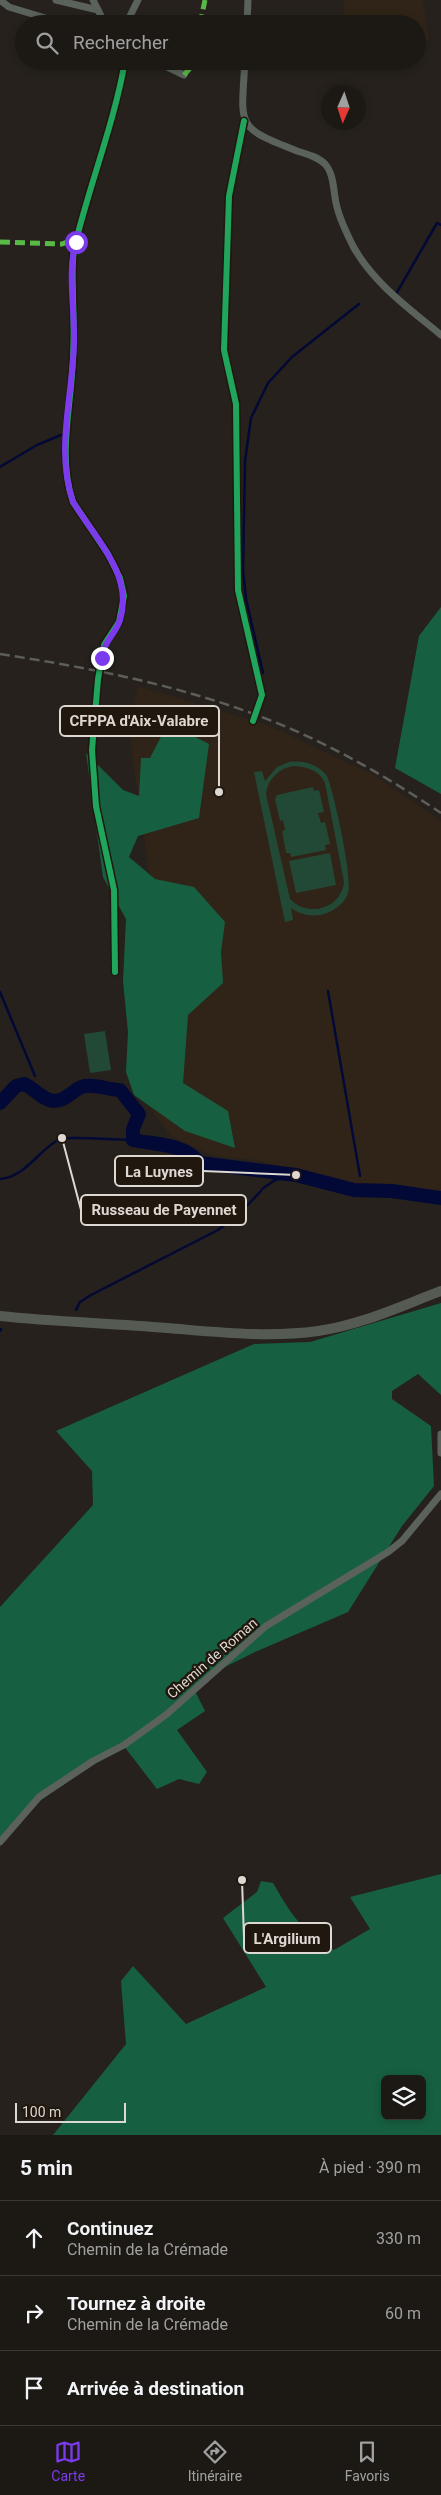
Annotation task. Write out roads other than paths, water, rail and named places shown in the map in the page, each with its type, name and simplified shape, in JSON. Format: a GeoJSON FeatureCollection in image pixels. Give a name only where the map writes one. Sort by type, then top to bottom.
{"type":"FeatureCollection","features":[{"type":"Feature","properties":{"kind":"main road"},"geometry":{"type":"LineString","coordinates":[[0,1316],[203,1331],[264,1334],[299,1333],[320,1331],[360,1321],[441,1291]]}},
{"type":"Feature","properties":{"kind":"street"},"geometry":{"type":"LineString","coordinates":[[0,0],[9,7],[35,15]]}},
{"type":"Feature","properties":{"kind":"street"},"geometry":{"type":"LineString","coordinates":[[56,0],[98,10]]}},
{"type":"Feature","properties":{"kind":"street"},"geometry":{"type":"LineString","coordinates":[[94,0],[100,15]]}},
{"type":"Feature","properties":{"kind":"street"},"geometry":{"type":"LineString","coordinates":[[130,15],[138,0]]}},
{"type":"Feature","properties":{"kind":"street"},"geometry":{"type":"LineString","coordinates":[[247,15],[248,0]]}},
{"type":"Feature","properties":{"kind":"street"},"geometry":{"type":"LineString","coordinates":[[115,972],[114,890],[96,806],[92,750],[98,679],[104,645],[119,622],[124,596],[120,578],[108,554],[73,502],[70,493],[65,450],[74,342],[73,270],[75,246],[110,127],[122,70]]}},
{"type":"Feature","properties":{"kind":"street"},"geometry":{"type":"LineString","coordinates":[[174,70],[184,75]]}},
{"type":"Feature","properties":{"kind":"street"},"geometry":{"type":"LineString","coordinates":[[245,70],[244,121],[229,196],[224,350],[236,404],[238,590],[262,695],[253,721]]}},
{"type":"Feature","properties":{"kind":"street"},"geometry":{"type":"LineString","coordinates":[[244,121],[256,134],[317,158],[325,164],[331,174],[341,220],[353,246],[369,271],[441,335]]}},
{"type":"Feature","properties":{"kind":"street"},"geometry":{"type":"LineString","coordinates":[[441,1434],[441,1453]]}},
{"type":"Feature","properties":{"kind":"street","name":"Chemin de Roman"},"geometry":{"type":"LineString","coordinates":[[0,1842],[39,1797],[93,1761],[124,1745],[167,1714],[266,1626],[316,1597],[402,1541],[441,1494]]}},
{"type":"Feature","properties":{"kind":"waterway"},"geometry":{"type":"LineString","coordinates":[[396,294],[437,223],[441,225]]}},
{"type":"Feature","properties":{"kind":"waterway"},"geometry":{"type":"LineString","coordinates":[[263,673],[246,599],[243,570],[245,461],[251,418],[268,383],[292,357],[359,304]]}},
{"type":"Feature","properties":{"kind":"waterway"},"geometry":{"type":"LineString","coordinates":[[0,467],[37,445],[61,435]]}},
{"type":"Feature","properties":{"kind":"waterway"},"geometry":{"type":"LineString","coordinates":[[328,991],[360,1176]]}},
{"type":"Feature","properties":{"kind":"waterway"},"geometry":{"type":"LineString","coordinates":[[0,992],[35,1076]]}},
{"type":"Feature","properties":{"kind":"waterway"},"geometry":{"type":"LineString","coordinates":[[0,1103],[16,1086],[24,1084],[54,1101],[63,1099],[85,1086],[120,1090],[139,1114],[133,1129],[133,1140],[178,1148],[193,1156],[200,1163],[296,1175],[354,1190],[392,1191],[441,1198]]}},
{"type":"Feature","properties":{"kind":"waterway"},"geometry":{"type":"LineString","coordinates":[[41,1090],[45,1098]]}},
{"type":"Feature","properties":{"kind":"waterway"},"geometry":{"type":"LineString","coordinates":[[0,1179],[9,1177],[25,1168],[60,1139],[133,1140]]}},
{"type":"Feature","properties":{"kind":"waterway"},"geometry":{"type":"LineString","coordinates":[[262,1189],[275,1180],[296,1175]]}},
{"type":"Feature","properties":{"kind":"waterway"},"geometry":{"type":"LineString","coordinates":[[76,1310],[80,1302],[91,1295],[218,1230],[239,1214],[261,1191]]}},
{"type":"Feature","properties":{"kind":"railway"},"geometry":{"type":"LineString","coordinates":[[0,654],[69,665],[138,680],[172,688],[239,709],[294,730],[338,751],[380,774],[441,813]]}},
{"type":"Feature","properties":{"kind":"place","name":"CFPPA d'Aix-Valabre"},"geometry":{"type":"Point","coordinates":[219,792]}},
{"type":"Feature","properties":{"kind":"place","name":"Russeau de Payennet"},"geometry":{"type":"Point","coordinates":[62,1138]}},
{"type":"Feature","properties":{"kind":"place","name":"La Luynes"},"geometry":{"type":"Point","coordinates":[296,1175]}},
{"type":"Feature","properties":{"kind":"place","name":"L'Argilium"},"geometry":{"type":"Point","coordinates":[242,1880]}}]}
